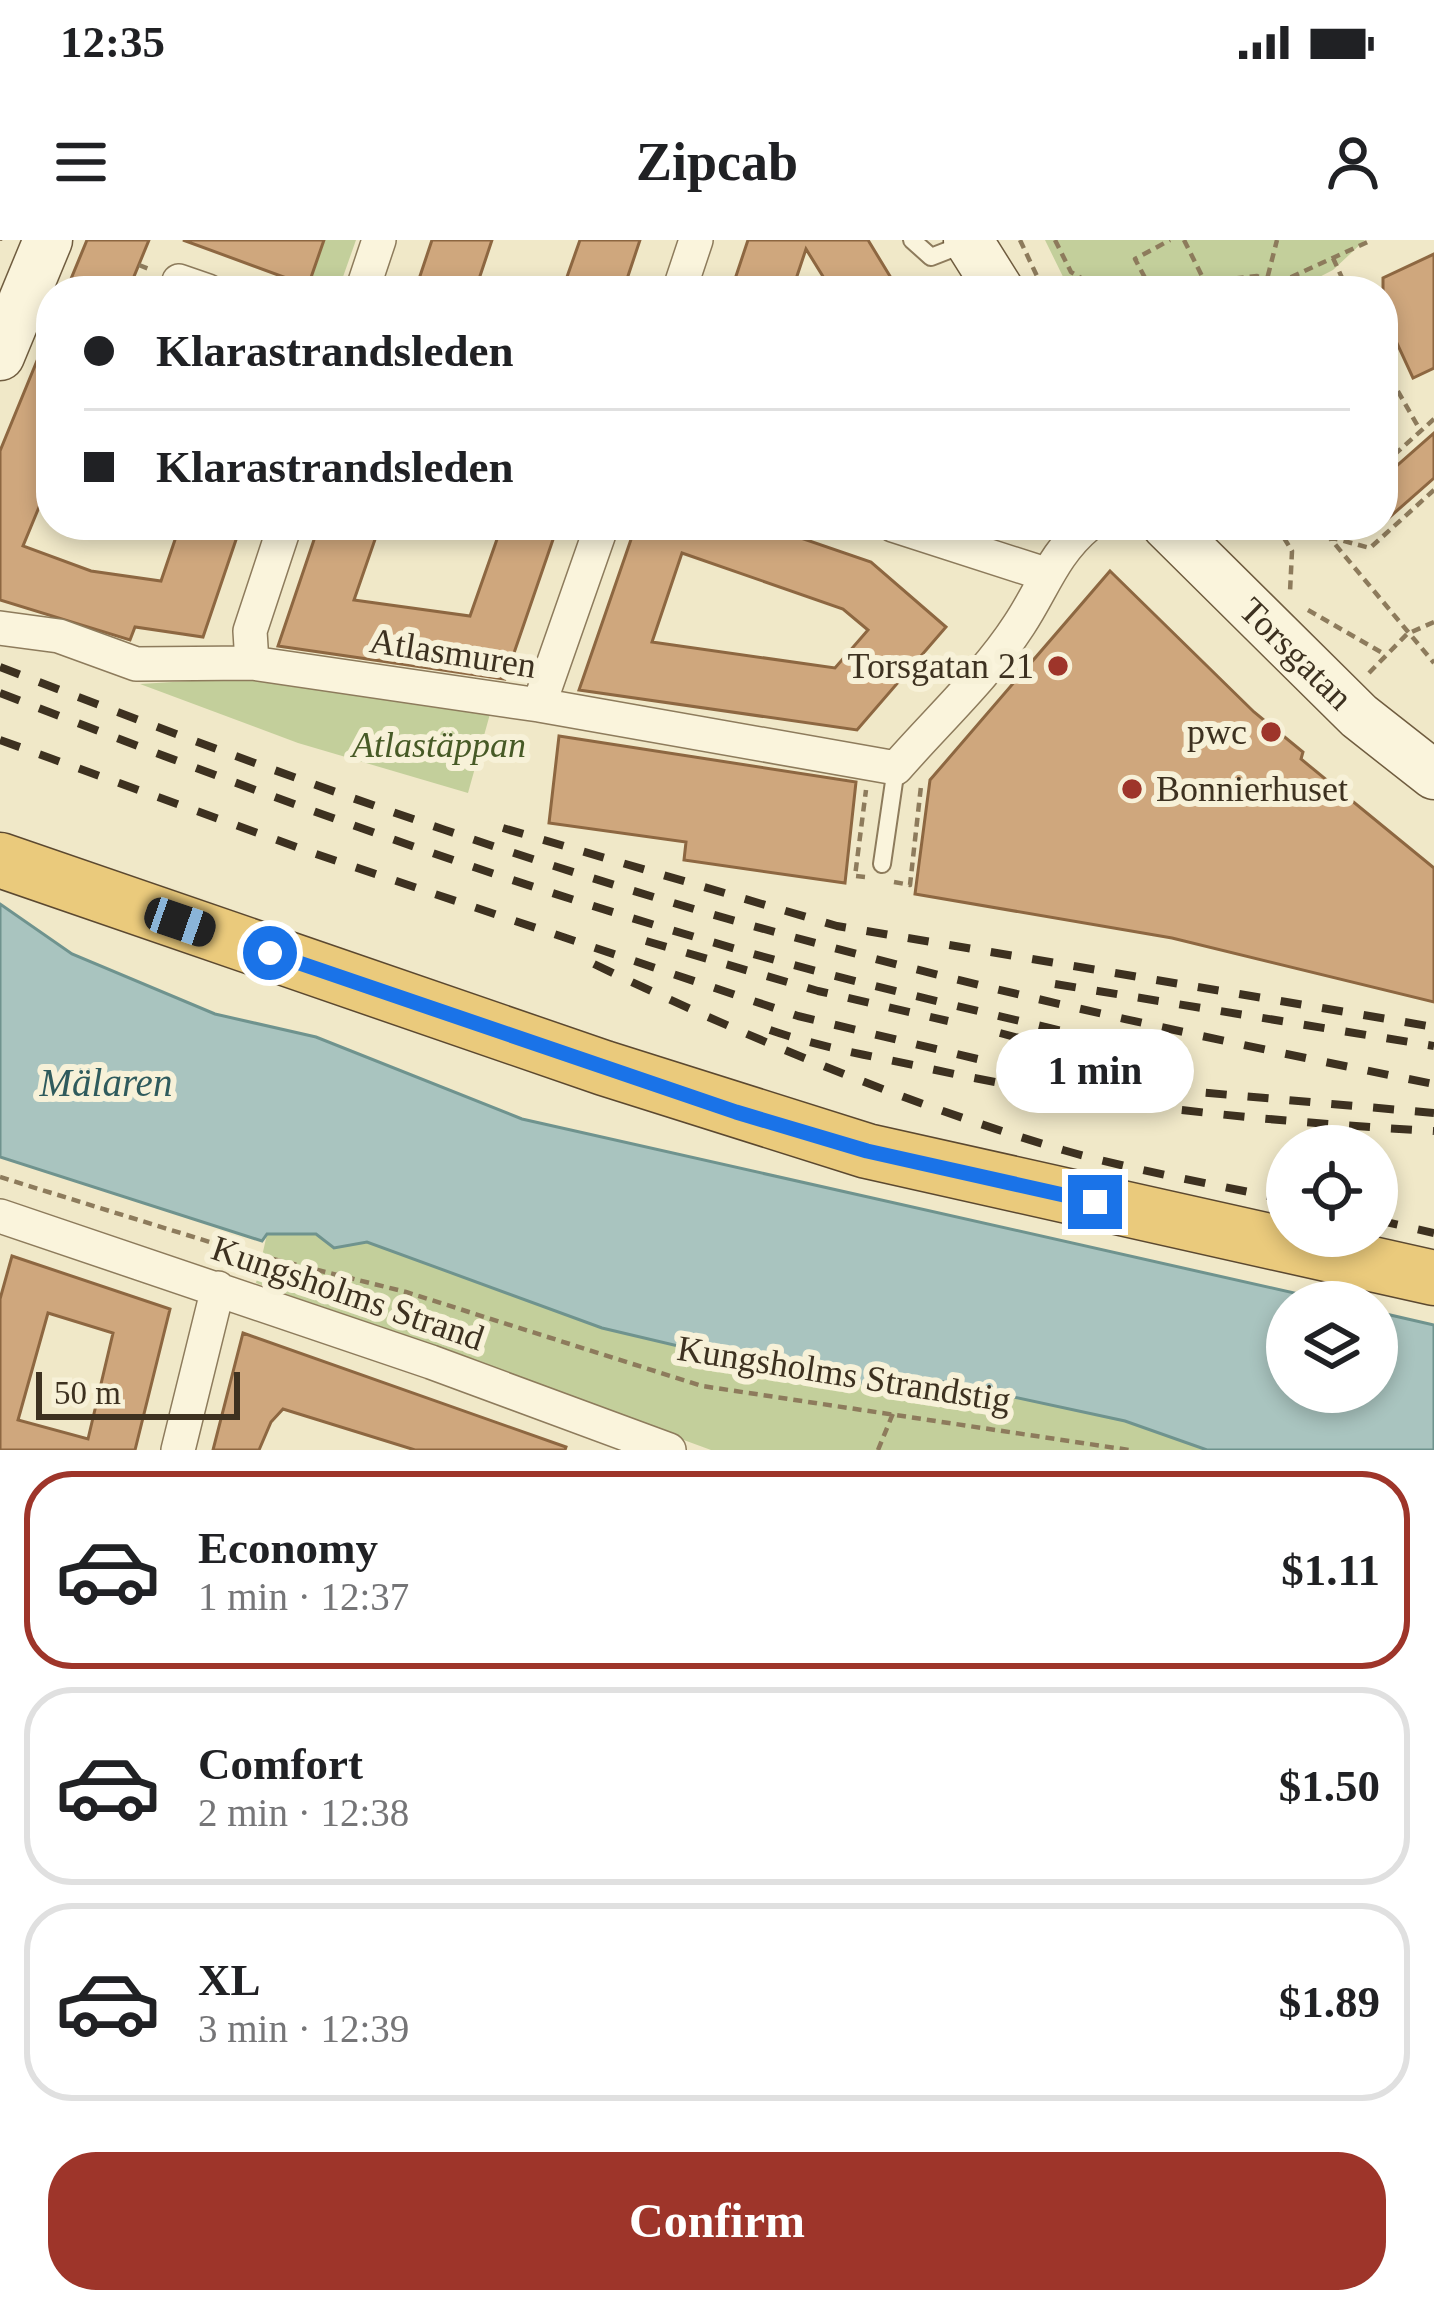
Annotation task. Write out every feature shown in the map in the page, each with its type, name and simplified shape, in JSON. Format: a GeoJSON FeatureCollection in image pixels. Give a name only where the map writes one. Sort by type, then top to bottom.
{"type":"FeatureCollection","features":[{"type":"Feature","properties":{"kind":"highway"},"geometry":{"type":"LineString","coordinates":[[0,845],[740,1097],[872,1134],[1266,1223]]}},
{"type":"Feature","properties":{"kind":"highway"},"geometry":{"type":"LineString","coordinates":[[0,860],[626,1075],[867,1151],[1434,1278]]}},
{"type":"Feature","properties":{"kind":"highway"},"geometry":{"type":"LineString","coordinates":[[1398,1254],[1434,1263]]}},
{"type":"Feature","properties":{"kind":"main road"},"geometry":{"type":"LineString","coordinates":[[0,280],[16,240]]}},
{"type":"Feature","properties":{"kind":"main road"},"geometry":{"type":"LineString","coordinates":[[0,356],[48,240]]}},
{"type":"Feature","properties":{"kind":"main road"},"geometry":{"type":"LineString","coordinates":[[976,241],[993,276]]}},
{"type":"Feature","properties":{"kind":"main road"},"geometry":{"type":"LineString","coordinates":[[976,241],[1003,276]]}},
{"type":"Feature","properties":{"kind":"main road","name":"Torsgatan"},"geometry":{"type":"LineString","coordinates":[[1181,540],[1359,716],[1434,775]]}},
{"type":"Feature","properties":{"kind":"street"},"geometry":{"type":"LineString","coordinates":[[367,276],[379,240]]}},
{"type":"Feature","properties":{"kind":"street"},"geometry":{"type":"LineString","coordinates":[[685,276],[696,240]]}},
{"type":"Feature","properties":{"kind":"street"},"geometry":{"type":"LineString","coordinates":[[252,662],[250,631],[280,540]]}},
{"type":"Feature","properties":{"kind":"street"},"geometry":{"type":"LineString","coordinates":[[539,705],[597,540]]}},
{"type":"Feature","properties":{"kind":"street"},"geometry":{"type":"LineString","coordinates":[[940,540],[1045,574]]}},
{"type":"Feature","properties":{"kind":"street"},"geometry":{"type":"LineString","coordinates":[[896,769],[1019,626],[1045,574],[1069,540]]}},
{"type":"Feature","properties":{"kind":"street","name":"Atlasmuren"},"geometry":{"type":"LineString","coordinates":[[0,628],[59,635],[136,664],[252,662],[539,705],[896,769]]}},
{"type":"Feature","properties":{"kind":"street","name":"Kungsholms Strand"},"geometry":{"type":"LineString","coordinates":[[0,1216],[218,1288],[669,1450]]}},
{"type":"Feature","properties":{"kind":"street"},"geometry":{"type":"LineString","coordinates":[[178,1450],[218,1288]]}},
{"type":"Feature","properties":{"kind":"lane"},"geometry":{"type":"LineString","coordinates":[[913,240],[931,257],[976,241]]}},
{"type":"Feature","properties":{"kind":"lane"},"geometry":{"type":"LineString","coordinates":[[882,863],[896,769]]}},
{"type":"Feature","properties":{"kind":"path"},"geometry":{"type":"LineString","coordinates":[[1055,240],[1071,272],[1078,276]]}},
{"type":"Feature","properties":{"kind":"path"},"geometry":{"type":"LineString","coordinates":[[1144,276],[1135,259],[1170,240]]}},
{"type":"Feature","properties":{"kind":"path"},"geometry":{"type":"LineString","coordinates":[[1184,240],[1202,276]]}},
{"type":"Feature","properties":{"kind":"path"},"geometry":{"type":"LineString","coordinates":[[1270,276],[1277,240]]}},
{"type":"Feature","properties":{"kind":"path"},"geometry":{"type":"LineString","coordinates":[[1291,276],[1372,240]]}},
{"type":"Feature","properties":{"kind":"path"},"geometry":{"type":"LineString","coordinates":[[1332,258],[1341,276]]}},
{"type":"Feature","properties":{"kind":"path"},"geometry":{"type":"LineString","coordinates":[[139,266],[168,276]]}},
{"type":"Feature","properties":{"kind":"path"},"geometry":{"type":"LineString","coordinates":[[1398,391],[1420,430]]}},
{"type":"Feature","properties":{"kind":"path"},"geometry":{"type":"LineString","coordinates":[[1398,451],[1434,419]]}},
{"type":"Feature","properties":{"kind":"path"},"geometry":{"type":"LineString","coordinates":[[1398,523],[1434,490]]}},
{"type":"Feature","properties":{"kind":"path"},"geometry":{"type":"LineString","coordinates":[[1285,540],[1292,551],[1291,584]]}},
{"type":"Feature","properties":{"kind":"path"},"geometry":{"type":"LineString","coordinates":[[1331,540],[1434,663]]}},
{"type":"Feature","properties":{"kind":"path"},"geometry":{"type":"LineString","coordinates":[[1340,540],[1370,548],[1379,540]]}},
{"type":"Feature","properties":{"kind":"path"},"geometry":{"type":"LineString","coordinates":[[1289,600],[1386,655]]}},
{"type":"Feature","properties":{"kind":"path"},"geometry":{"type":"LineString","coordinates":[[1368,674],[1407,634],[1434,622]]}},
{"type":"Feature","properties":{"kind":"path","name":"Kungsholms Strandstig"},"geometry":{"type":"LineString","coordinates":[[0,1177],[229,1248],[406,1292],[702,1386],[894,1411],[1130,1450]]}},
{"type":"Feature","properties":{"kind":"path"},"geometry":{"type":"LineString","coordinates":[[878,1450],[894,1411]]}},
{"type":"Feature","properties":{"kind":"green space"},"geometry":{"type":"Polygon","coordinates":[[[325,240],[356,240],[343,276],[312,276],[325,240]]]}},
{"type":"Feature","properties":{"kind":"green space"},"geometry":{"type":"Polygon","coordinates":[[[1045,240],[1365,240],[1321,276],[1063,276],[1045,240]]]}},
{"type":"Feature","properties":{"kind":"green space","name":"Atlastäppan"},"geometry":{"type":"Polygon","coordinates":[[[238,678],[490,714],[468,793],[298,743],[140,684],[238,678]]]}},
{"type":"Feature","properties":{"kind":"green space"},"geometry":{"type":"Polygon","coordinates":[[[267,1234],[316,1234],[334,1248],[367,1242],[602,1328],[839,1384],[938,1381],[1125,1421],[1207,1450],[711,1450],[256,1283],[267,1234]]]}},
{"type":"Feature","properties":{"kind":"water","name":"Mälaren"},"geometry":{"type":"Polygon","coordinates":[[[0,904],[72,954],[215,1014],[316,1037],[522,1119],[1266,1287],[1266,1413],[1398,1413],[1398,1317],[1434,1325],[1434,1450],[1207,1450],[1125,1421],[939,1381],[839,1384],[602,1328],[367,1242],[334,1248],[316,1234],[267,1234],[262,1241],[0,1157],[0,904]]]}},
{"type":"Feature","properties":{"kind":"building"},"geometry":{"type":"Polygon","coordinates":[[[87,240],[149,240],[134,276],[72,276],[87,240]]]}},
{"type":"Feature","properties":{"kind":"building"},"geometry":{"type":"Polygon","coordinates":[[[183,240],[324,240],[311,276],[281,276],[183,240]]]}},
{"type":"Feature","properties":{"kind":"building"},"geometry":{"type":"Polygon","coordinates":[[[432,240],[492,240],[480,276],[420,276],[432,240]]]}},
{"type":"Feature","properties":{"kind":"building"},"geometry":{"type":"Polygon","coordinates":[[[580,240],[640,240],[628,276],[567,276],[580,240]]]}},
{"type":"Feature","properties":{"kind":"building"},"geometry":{"type":"Polygon","coordinates":[[[748,240],[868,240],[890,276],[823,276],[806,249],[797,276],[736,276],[748,240]]]}},
{"type":"Feature","properties":{"kind":"building"},"geometry":{"type":"Polygon","coordinates":[[[1434,254],[1434,368],[1413,378],[1398,346],[1398,276],[1387,276],[1434,254]]]}},
{"type":"Feature","properties":{"kind":"building"},"geometry":{"type":"Polygon","coordinates":[[[36,363],[36,514],[23,546],[91,571],[161,581],[175,540],[236,540],[203,637],[135,627],[130,640],[0,600],[0,451],[36,363]]]}},
{"type":"Feature","properties":{"kind":"building"},"geometry":{"type":"Polygon","coordinates":[[[1434,433],[1434,478],[1398,510],[1398,465],[1434,433]]]}},
{"type":"Feature","properties":{"kind":"building"},"geometry":{"type":"Polygon","coordinates":[[[314,540],[375,540],[354,600],[470,616],[497,540],[553,540],[505,679],[278,646],[314,540]]]}},
{"type":"Feature","properties":{"kind":"building"},"geometry":{"type":"Polygon","coordinates":[[[631,540],[807,540],[871,562],[946,627],[857,730],[579,690],[631,540]],[[682,553],[652,642],[835,668],[868,630],[843,609],[682,553]]]}},
{"type":"Feature","properties":{"kind":"building","name":"Bonnierhuset"},"geometry":{"type":"Polygon","coordinates":[[[1110,571],[1254,712],[1303,752],[1301,759],[1434,868],[1434,1002],[1172,938],[915,894],[930,780],[1110,571]]]}},
{"type":"Feature","properties":{"kind":"building"},"geometry":{"type":"Polygon","coordinates":[[[559,736],[856,782],[845,883],[684,860],[686,842],[549,823],[559,736]]]}},
{"type":"Feature","properties":{"kind":"building"},"geometry":{"type":"Polygon","coordinates":[[[12,1256],[170,1309],[135,1450],[0,1450],[0,1299],[12,1256]],[[48,1313],[18,1420],[88,1439],[113,1333],[48,1313]]]}},
{"type":"Feature","properties":{"kind":"building"},"geometry":{"type":"Polygon","coordinates":[[[243,1333],[565,1450],[415,1450],[283,1409],[271,1422],[259,1450],[213,1450],[243,1333]]]}},
{"type":"Feature","properties":{"kind":"railway"},"geometry":{"type":"LineString","coordinates":[[0,667],[352,798],[711,914],[1070,1006],[1434,1084]]}},
{"type":"Feature","properties":{"kind":"railway"},"geometry":{"type":"LineString","coordinates":[[0,693],[353,825],[622,915],[824,973],[1162,1055]]}},
{"type":"Feature","properties":{"kind":"railway"},"geometry":{"type":"LineString","coordinates":[[0,740],[313,853],[798,1016],[990,1062],[1118,1085],[1434,1113]]}},
{"type":"Feature","properties":{"kind":"railway"},"geometry":{"type":"LineString","coordinates":[[503,828],[837,926],[1434,1027]]}},
{"type":"Feature","properties":{"kind":"railway"},"geometry":{"type":"LineString","coordinates":[[646,941],[818,991],[948,1021]]}},
{"type":"Feature","properties":{"kind":"railway"},"geometry":{"type":"LineString","coordinates":[[594,964],[766,1042],[943,1111],[1091,1158],[1266,1196]]}},
{"type":"Feature","properties":{"kind":"railway"},"geometry":{"type":"LineString","coordinates":[[1055,984],[1434,1046]]}},
{"type":"Feature","properties":{"kind":"railway"},"geometry":{"type":"LineString","coordinates":[[770,1030],[978,1079],[1107,1100],[1237,1116],[1434,1131]]}},
{"type":"Feature","properties":{"kind":"railway"},"geometry":{"type":"LineString","coordinates":[[1000,1033],[1151,1073]]}},
{"type":"Feature","properties":{"kind":"railway"},"geometry":{"type":"LineString","coordinates":[[1398,1225],[1434,1233]]}},
{"type":"Feature","properties":{"kind":"place","name":"Torsgatan 21"},"geometry":{"type":"Point","coordinates":[1058,666]}},
{"type":"Feature","properties":{"kind":"place","name":"pwc"},"geometry":{"type":"Point","coordinates":[1271,732]}},
{"type":"Feature","properties":{"kind":"place","name":"Bonnierhuset"},"geometry":{"type":"Point","coordinates":[1132,789]}},
{"type":"Feature","properties":{"kind":"route"},"geometry":{"type":"LineString","coordinates":[[270,953],[736,1112],[867,1151],[1095,1202]]}}]}
